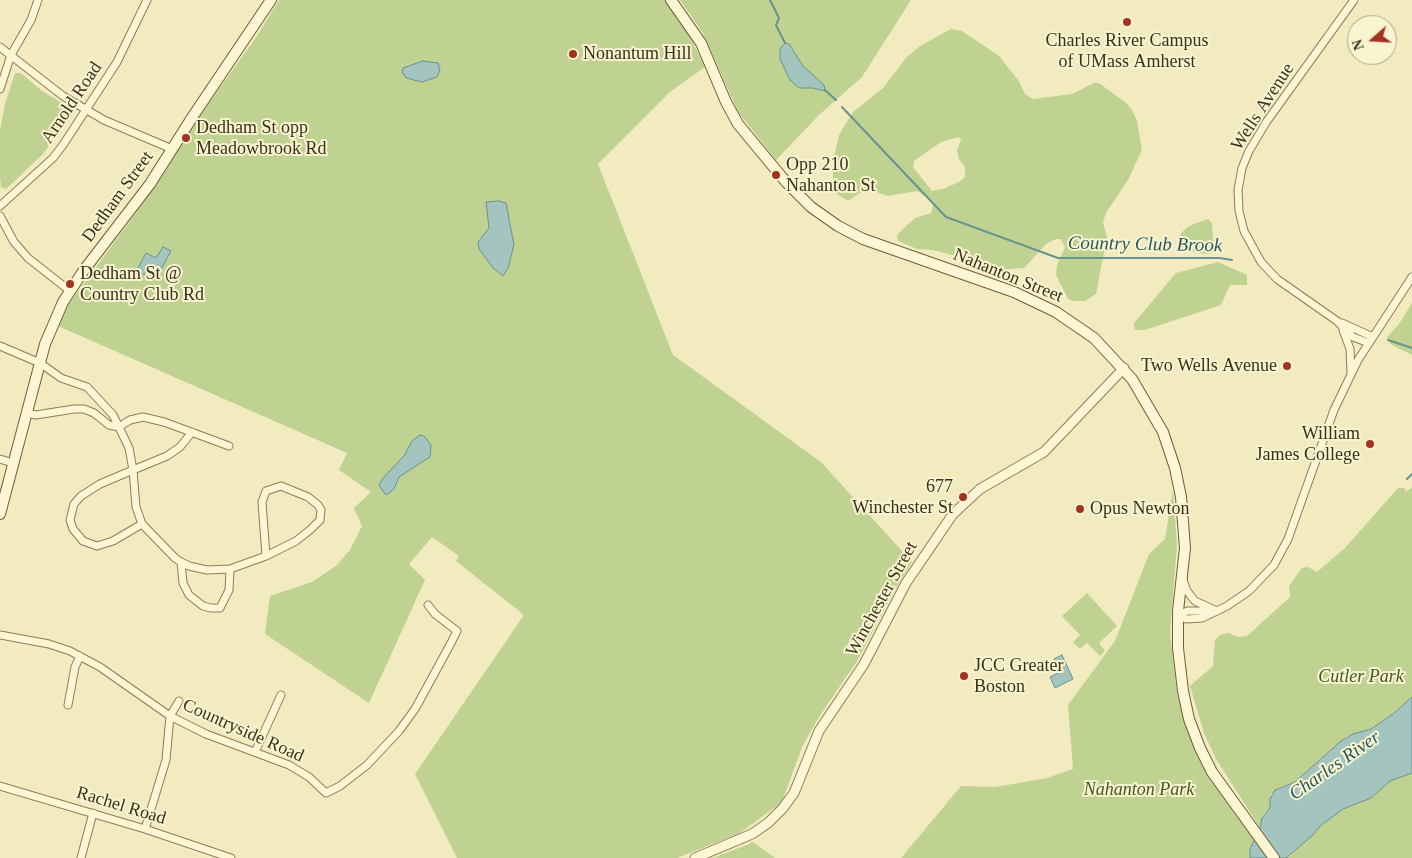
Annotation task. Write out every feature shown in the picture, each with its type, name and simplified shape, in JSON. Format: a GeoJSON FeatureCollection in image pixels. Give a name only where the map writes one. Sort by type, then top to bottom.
{"type":"FeatureCollection","features":[{"type":"Feature","properties":{"kind":"main road","name":"Dedham Street"},"geometry":{"type":"LineString","coordinates":[[0,514],[50,329],[70,291],[150,184],[271,0]]}},
{"type":"Feature","properties":{"kind":"main road","name":"Nahanton Street"},"geometry":{"type":"LineString","coordinates":[[672,0],[701,43],[728,106],[738,124],[786,182],[812,207],[838,226],[863,239],[1014,292],[1056,312],[1088,333],[1124,368],[1155,416],[1175,468],[1184,520],[1182,577],[1178,616],[1182,682],[1194,733],[1216,777],[1273,856]]}},
{"type":"Feature","properties":{"kind":"street"},"geometry":{"type":"LineString","coordinates":[[0,89],[11,55],[31,20],[38,0]]}},
{"type":"Feature","properties":{"kind":"street","name":"Arnold Road"},"geometry":{"type":"LineString","coordinates":[[0,206],[53,158],[117,62],[147,0]]}},
{"type":"Feature","properties":{"kind":"street","name":"Wells Avenue"},"geometry":{"type":"LineString","coordinates":[[1354,0],[1266,122],[1249,151],[1242,168],[1238,190],[1239,211],[1244,231],[1261,262],[1277,279],[1337,322],[1356,339],[1371,340]]}},
{"type":"Feature","properties":{"kind":"street"},"geometry":{"type":"LineString","coordinates":[[0,47],[49,86],[85,109],[104,120],[172,149]]}},
{"type":"Feature","properties":{"kind":"street"},"geometry":{"type":"LineString","coordinates":[[0,216],[14,242],[28,258],[70,291]]}},
{"type":"Feature","properties":{"kind":"street","name":"Wells Avenue"},"geometry":{"type":"LineString","coordinates":[[1217,611],[1250,591],[1268,573],[1279,557],[1290,533],[1327,425],[1350,376],[1412,277]]}},
{"type":"Feature","properties":{"kind":"street","name":"Wells Avenue"},"geometry":{"type":"LineString","coordinates":[[1337,322],[1348,342],[1351,357],[1350,376]]}},
{"type":"Feature","properties":{"kind":"street"},"geometry":{"type":"LineString","coordinates":[[0,346],[40,363],[61,378],[87,387],[112,415],[128,448],[133,470],[136,507],[142,524],[169,553],[189,566],[207,570],[230,570],[266,556],[296,541],[310,530],[321,514],[318,504],[308,496],[281,486],[266,491],[263,495],[262,510],[266,556]]}},
{"type":"Feature","properties":{"kind":"street","name":"Winchester Street"},"geometry":{"type":"LineString","coordinates":[[695,858],[756,832],[786,805],[796,788],[819,731],[864,664],[906,583],[953,514],[975,492],[1044,452],[1124,368]]}},
{"type":"Feature","properties":{"kind":"street"},"geometry":{"type":"LineString","coordinates":[[27,413],[36,415],[84,409],[94,413],[109,425],[119,427],[130,420],[144,417],[229,446]]}},
{"type":"Feature","properties":{"kind":"street"},"geometry":{"type":"LineString","coordinates":[[142,524],[113,541],[97,546],[83,541],[73,529],[70,520],[74,504],[81,496],[100,484],[167,456],[180,447],[192,432]]}},
{"type":"Feature","properties":{"kind":"street"},"geometry":{"type":"LineString","coordinates":[[0,460],[13,463]]}},
{"type":"Feature","properties":{"kind":"street"},"geometry":{"type":"LineString","coordinates":[[181,562],[183,582],[189,595],[195,601],[211,608],[220,608],[224,602],[229,590],[230,570]]}},
{"type":"Feature","properties":{"kind":"street"},"geometry":{"type":"LineString","coordinates":[[1182,577],[1193,599],[1202,606],[1217,611]]}},
{"type":"Feature","properties":{"kind":"street","name":"Countryside Road"},"geometry":{"type":"LineString","coordinates":[[0,634],[49,644],[80,656],[100,667],[170,716],[206,734],[255,752],[298,771],[326,793],[340,786],[367,765],[387,746],[408,720],[458,631],[434,613],[428,605]]}},
{"type":"Feature","properties":{"kind":"street"},"geometry":{"type":"LineString","coordinates":[[1178,616],[1189,611],[1217,611]]}},
{"type":"Feature","properties":{"kind":"street"},"geometry":{"type":"LineString","coordinates":[[68,705],[75,667],[80,656]]}},
{"type":"Feature","properties":{"kind":"street"},"geometry":{"type":"LineString","coordinates":[[255,752],[281,695]]}},
{"type":"Feature","properties":{"kind":"street"},"geometry":{"type":"LineString","coordinates":[[145,829],[166,760],[170,716],[179,701]]}},
{"type":"Feature","properties":{"kind":"street","name":"Rachel Road"},"geometry":{"type":"LineString","coordinates":[[0,786],[145,829],[232,858]]}},
{"type":"Feature","properties":{"kind":"street"},"geometry":{"type":"LineString","coordinates":[[81,858],[93,813]]}},
{"type":"Feature","properties":{"kind":"green space"},"geometry":{"type":"Polygon","coordinates":[[[279,0],[665,0],[689,35],[705,67],[670,92],[598,164],[673,355],[821,462],[912,562],[894,591],[857,661],[819,717],[802,747],[782,802],[740,833],[677,858],[457,858],[415,774],[524,615],[456,561],[459,556],[432,537],[409,564],[425,580],[369,703],[265,634],[270,596],[312,582],[336,566],[350,550],[362,526],[354,508],[371,492],[339,470],[347,453],[58,326],[68,305],[147,198],[197,119],[255,39],[279,0]]]}},
{"type":"Feature","properties":{"kind":"green space"},"geometry":{"type":"Polygon","coordinates":[[[680,0],[911,0],[862,77],[819,115],[776,160],[738,112],[703,33],[680,0]]]}},
{"type":"Feature","properties":{"kind":"green space"},"geometry":{"type":"Polygon","coordinates":[[[951,29],[962,31],[999,56],[1019,81],[1025,94],[1033,99],[1072,94],[1094,83],[1099,83],[1125,102],[1132,110],[1137,121],[1142,150],[1128,180],[1106,213],[1103,222],[1107,237],[1096,294],[1085,301],[1068,299],[1056,275],[1057,265],[1065,247],[1061,239],[1056,239],[1046,244],[1024,268],[1000,270],[972,260],[933,250],[917,249],[898,241],[897,235],[915,218],[931,213],[934,202],[917,191],[887,196],[871,190],[861,192],[848,201],[837,194],[833,187],[833,161],[839,135],[853,112],[883,88],[906,58],[920,46],[951,29]],[[959,137],[941,142],[914,161],[913,167],[932,191],[943,189],[959,182],[965,177],[965,167],[959,159],[957,150],[961,140],[959,137]]]}},
{"type":"Feature","properties":{"kind":"green space"},"geometry":{"type":"Polygon","coordinates":[[[15,73],[21,73],[42,91],[72,109],[74,113],[42,155],[6,189],[1,187],[0,131],[5,104],[15,73]]]}},
{"type":"Feature","properties":{"kind":"green space"},"geometry":{"type":"Polygon","coordinates":[[[1208,219],[1212,223],[1213,238],[1218,244],[1218,251],[1209,254],[1197,253],[1182,247],[1181,233],[1189,226],[1208,219]]]}},
{"type":"Feature","properties":{"kind":"green space"},"geometry":{"type":"Polygon","coordinates":[[[1218,262],[1247,275],[1247,285],[1230,285],[1221,305],[1145,330],[1135,330],[1134,323],[1176,273],[1218,262]]]}},
{"type":"Feature","properties":{"kind":"green space"},"geometry":{"type":"Polygon","coordinates":[[[1412,303],[1412,355],[1390,344],[1387,337],[1399,324],[1412,303]]]}},
{"type":"Feature","properties":{"kind":"green space","name":"Cutler Park"},"geometry":{"type":"Polygon","coordinates":[[[1412,487],[1412,697],[1393,714],[1371,729],[1346,737],[1295,782],[1278,788],[1271,795],[1270,808],[1263,815],[1260,828],[1216,759],[1204,733],[1190,686],[1213,666],[1215,640],[1220,635],[1228,633],[1238,637],[1247,636],[1290,597],[1289,586],[1302,568],[1308,567],[1317,572],[1345,548],[1398,488],[1404,488],[1406,492],[1412,487]]]}},
{"type":"Feature","properties":{"kind":"green space","name":"Nahanton Park"},"geometry":{"type":"Polygon","coordinates":[[[1173,490],[1177,545],[1170,631],[1177,693],[1189,733],[1210,778],[1254,840],[1250,849],[1250,858],[901,858],[961,786],[995,787],[1047,778],[1073,769],[1068,705],[1115,641],[1149,554],[1165,539],[1173,490]]]}},
{"type":"Feature","properties":{"kind":"green space"},"geometry":{"type":"Polygon","coordinates":[[[1087,593],[1117,626],[1099,643],[1105,651],[1100,656],[1087,643],[1080,649],[1073,642],[1080,635],[1062,616],[1087,593]]]}},
{"type":"Feature","properties":{"kind":"green space"},"geometry":{"type":"Polygon","coordinates":[[[1412,773],[1412,858],[1286,858],[1312,836],[1320,826],[1343,809],[1371,798],[1390,781],[1412,773]]]}},
{"type":"Feature","properties":{"kind":"green space"},"geometry":{"type":"Polygon","coordinates":[[[753,842],[775,858],[713,858],[749,844],[753,842]]]}},
{"type":"Feature","properties":{"kind":"water"},"geometry":{"type":"Polygon","coordinates":[[[785,43],[789,44],[803,66],[824,85],[825,91],[813,88],[799,88],[790,80],[780,59],[780,49],[785,43]]]}},
{"type":"Feature","properties":{"kind":"water"},"geometry":{"type":"Polygon","coordinates":[[[423,61],[438,63],[440,70],[437,77],[422,82],[406,78],[402,72],[403,68],[423,61]]]}},
{"type":"Feature","properties":{"kind":"water"},"geometry":{"type":"Polygon","coordinates":[[[499,201],[506,203],[514,245],[508,268],[503,276],[493,268],[479,249],[478,242],[489,228],[486,202],[499,201]]]}},
{"type":"Feature","properties":{"kind":"water"},"geometry":{"type":"Polygon","coordinates":[[[163,247],[171,251],[159,273],[149,267],[144,275],[137,270],[146,253],[156,258],[163,247]]]}},
{"type":"Feature","properties":{"kind":"water"},"geometry":{"type":"Polygon","coordinates":[[[420,435],[424,436],[431,445],[430,457],[399,477],[394,489],[385,494],[379,485],[383,478],[404,456],[412,441],[420,435]]]}},
{"type":"Feature","properties":{"kind":"water"},"geometry":{"type":"Polygon","coordinates":[[[1062,655],[1073,679],[1055,688],[1050,677],[1060,672],[1054,659],[1062,655]]]}},
{"type":"Feature","properties":{"kind":"water","name":"Charles River"},"geometry":{"type":"Polygon","coordinates":[[[1412,697],[1412,773],[1390,781],[1371,798],[1343,809],[1320,826],[1312,836],[1286,858],[1250,858],[1250,849],[1260,828],[1262,818],[1270,808],[1270,799],[1275,790],[1295,782],[1341,741],[1353,734],[1371,729],[1393,714],[1412,697]]]}},
{"type":"Feature","properties":{"kind":"waterway","name":"Country Club Brook"},"geometry":{"type":"LineString","coordinates":[[770,0],[779,18],[776,25],[785,43]]}},
{"type":"Feature","properties":{"kind":"waterway","name":"Country Club Brook"},"geometry":{"type":"LineString","coordinates":[[825,90],[836,100]]}},
{"type":"Feature","properties":{"kind":"waterway","name":"Country Club Brook"},"geometry":{"type":"LineString","coordinates":[[842,107],[946,217],[1058,258],[1220,258],[1232,260]]}},
{"type":"Feature","properties":{"kind":"waterway","name":"Country Club Brook"},"geometry":{"type":"LineString","coordinates":[[1388,340],[1412,348]]}},
{"type":"Feature","properties":{"kind":"waterway"},"geometry":{"type":"LineString","coordinates":[[1407,479],[1412,474]]}},
{"type":"Feature","properties":{"kind":"place","name":"Charles River Campus of UMass Amherst"},"geometry":{"type":"Point","coordinates":[1127,22]}},
{"type":"Feature","properties":{"kind":"place","name":"Nonantum Hill"},"geometry":{"type":"Point","coordinates":[573,54]}},
{"type":"Feature","properties":{"kind":"place","name":"Dedham St opp Meadowbrook Rd"},"geometry":{"type":"Point","coordinates":[186,138]}},
{"type":"Feature","properties":{"kind":"place","name":"Opp 210 Nahanton St"},"geometry":{"type":"Point","coordinates":[776,175]}},
{"type":"Feature","properties":{"kind":"place","name":"Dedham St @ Country Club Rd"},"geometry":{"type":"Point","coordinates":[70,284]}},
{"type":"Feature","properties":{"kind":"place","name":"Two Wells Avenue"},"geometry":{"type":"Point","coordinates":[1287,366]}},
{"type":"Feature","properties":{"kind":"place","name":"William James College"},"geometry":{"type":"Point","coordinates":[1370,444]}},
{"type":"Feature","properties":{"kind":"place","name":"677 Winchester St"},"geometry":{"type":"Point","coordinates":[963,497]}},
{"type":"Feature","properties":{"kind":"place","name":"Opus Newton"},"geometry":{"type":"Point","coordinates":[1080,509]}},
{"type":"Feature","properties":{"kind":"place","name":"JCC Greater Boston"},"geometry":{"type":"Point","coordinates":[964,676]}}]}
